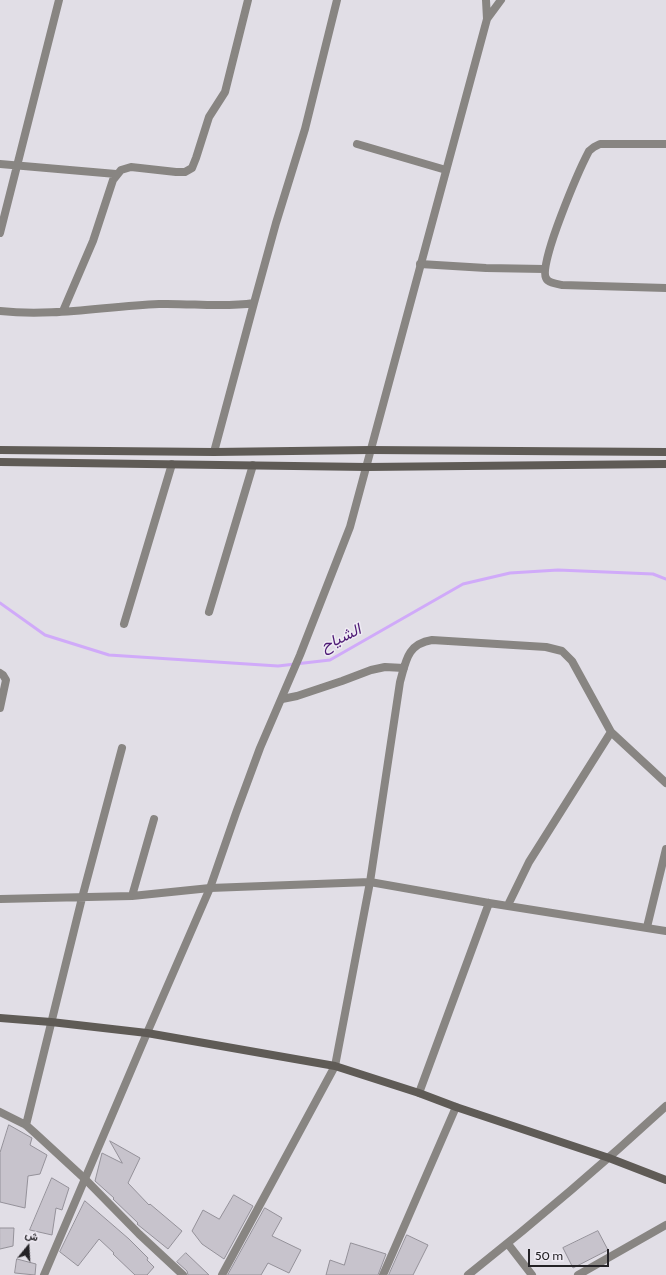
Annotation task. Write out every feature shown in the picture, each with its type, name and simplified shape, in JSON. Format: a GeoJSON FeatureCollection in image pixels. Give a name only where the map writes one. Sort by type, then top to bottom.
{"type":"FeatureCollection","features":[{"type":"Feature","properties":{"kind":"main road"},"geometry":{"type":"LineString","coordinates":[[0,450],[214,452],[370,450],[666,452]]}},
{"type":"Feature","properties":{"kind":"main road"},"geometry":{"type":"LineString","coordinates":[[0,462],[367,467],[666,464]]}},
{"type":"Feature","properties":{"kind":"main road"},"geometry":{"type":"LineString","coordinates":[[0,1018],[52,1022],[147,1033],[335,1066],[609,1158],[666,1180]]}},
{"type":"Feature","properties":{"kind":"street"},"geometry":{"type":"LineString","coordinates":[[0,233],[59,0]]}},
{"type":"Feature","properties":{"kind":"street"},"geometry":{"type":"LineString","coordinates":[[63,312],[93,241],[116,174],[121,170],[131,167],[176,172],[185,172],[192,168],[209,117],[225,92],[248,0]]}},
{"type":"Feature","properties":{"kind":"street"},"geometry":{"type":"LineString","coordinates":[[214,452],[276,223],[305,129],[337,0]]}},
{"type":"Feature","properties":{"kind":"street"},"geometry":{"type":"LineString","coordinates":[[44,1275],[210,888],[260,748],[300,655],[350,527],[487,19],[486,0]]}},
{"type":"Feature","properties":{"kind":"street"},"geometry":{"type":"LineString","coordinates":[[487,19],[501,0]]}},
{"type":"Feature","properties":{"kind":"street"},"geometry":{"type":"LineString","coordinates":[[357,144],[446,170]]}},
{"type":"Feature","properties":{"kind":"street"},"geometry":{"type":"LineString","coordinates":[[666,144],[600,144],[589,151],[553,237],[544,269],[548,280],[562,285],[666,288]]}},
{"type":"Feature","properties":{"kind":"street"},"geometry":{"type":"LineString","coordinates":[[0,164],[116,174]]}},
{"type":"Feature","properties":{"kind":"street"},"geometry":{"type":"LineString","coordinates":[[420,264],[486,268],[544,269]]}},
{"type":"Feature","properties":{"kind":"street"},"geometry":{"type":"LineString","coordinates":[[0,311],[34,314],[130,305],[167,304],[219,306],[254,303]]}},
{"type":"Feature","properties":{"kind":"street"},"geometry":{"type":"LineString","coordinates":[[124,624],[172,464]]}},
{"type":"Feature","properties":{"kind":"street"},"geometry":{"type":"LineString","coordinates":[[208,612],[253,465]]}},
{"type":"Feature","properties":{"kind":"street"},"geometry":{"type":"LineString","coordinates":[[222,1275],[335,1066],[370,882],[393,718],[404,668],[414,647],[421,642],[432,640],[546,647],[562,651],[572,661],[611,732],[666,783]]}},
{"type":"Feature","properties":{"kind":"street"},"geometry":{"type":"LineString","coordinates":[[282,699],[342,682],[371,670],[385,667],[404,668]]}},
{"type":"Feature","properties":{"kind":"street"},"geometry":{"type":"LineString","coordinates":[[0,673],[6,680],[0,708]]}},
{"type":"Feature","properties":{"kind":"street"},"geometry":{"type":"LineString","coordinates":[[508,905],[533,856],[611,732]]}},
{"type":"Feature","properties":{"kind":"street"},"geometry":{"type":"LineString","coordinates":[[26,1125],[82,898],[122,748]]}},
{"type":"Feature","properties":{"kind":"street"},"geometry":{"type":"LineString","coordinates":[[132,896],[154,819]]}},
{"type":"Feature","properties":{"kind":"street"},"geometry":{"type":"LineString","coordinates":[[647,928],[666,849]]}},
{"type":"Feature","properties":{"kind":"street"},"geometry":{"type":"LineString","coordinates":[[0,899],[132,896],[210,888],[370,882],[489,903],[666,931]]}},
{"type":"Feature","properties":{"kind":"street"},"geometry":{"type":"LineString","coordinates":[[419,1093],[489,903]]}},
{"type":"Feature","properties":{"kind":"street"},"geometry":{"type":"LineString","coordinates":[[468,1275],[508,1244],[609,1158],[666,1106]]}},
{"type":"Feature","properties":{"kind":"street"},"geometry":{"type":"LineString","coordinates":[[383,1275],[456,1107]]}},
{"type":"Feature","properties":{"kind":"street"},"geometry":{"type":"LineString","coordinates":[[0,1112],[26,1125],[183,1275]]}},
{"type":"Feature","properties":{"kind":"street"},"geometry":{"type":"LineString","coordinates":[[578,1275],[666,1225]]}},
{"type":"Feature","properties":{"kind":"street"},"geometry":{"type":"LineString","coordinates":[[508,1244],[532,1275]]}},
{"type":"Feature","properties":{"kind":"building"},"geometry":{"type":"Polygon","coordinates":[[[9,1125],[32,1138],[30,1145],[47,1155],[40,1174],[28,1176],[25,1208],[0,1202],[0,1153],[9,1125]]]}},
{"type":"Feature","properties":{"kind":"building"},"geometry":{"type":"Polygon","coordinates":[[[110,1141],[140,1158],[128,1183],[149,1205],[150,1204],[182,1231],[168,1249],[137,1224],[138,1223],[113,1199],[114,1198],[95,1181],[102,1153],[122,1163],[110,1141]]]}},
{"type":"Feature","properties":{"kind":"building"},"geometry":{"type":"Polygon","coordinates":[[[52,1178],[69,1188],[62,1210],[56,1208],[52,1235],[30,1230],[52,1178]]]}},
{"type":"Feature","properties":{"kind":"building"},"geometry":{"type":"Polygon","coordinates":[[[234,1195],[253,1206],[224,1259],[202,1244],[192,1231],[203,1210],[219,1219],[234,1195]]]}},
{"type":"Feature","properties":{"kind":"building"},"geometry":{"type":"Polygon","coordinates":[[[85,1201],[129,1239],[148,1258],[147,1260],[154,1267],[147,1275],[135,1275],[99,1239],[78,1266],[60,1252],[85,1201]]]}},
{"type":"Feature","properties":{"kind":"building"},"geometry":{"type":"Polygon","coordinates":[[[265,1208],[282,1218],[272,1236],[301,1250],[289,1273],[268,1263],[261,1275],[228,1275],[265,1208]]]}},
{"type":"Feature","properties":{"kind":"building"},"geometry":{"type":"Polygon","coordinates":[[[0,1228],[14,1228],[13,1246],[0,1249],[0,1228]]]}},
{"type":"Feature","properties":{"kind":"building"},"geometry":{"type":"Polygon","coordinates":[[[598,1231],[608,1250],[573,1268],[563,1248],[598,1231]]]}},
{"type":"Feature","properties":{"kind":"building"},"geometry":{"type":"Polygon","coordinates":[[[407,1235],[428,1245],[413,1275],[389,1275],[407,1235]]]}},
{"type":"Feature","properties":{"kind":"building"},"geometry":{"type":"Polygon","coordinates":[[[351,1243],[386,1254],[378,1275],[326,1275],[330,1260],[344,1265],[351,1243]]]}},
{"type":"Feature","properties":{"kind":"building"},"geometry":{"type":"Polygon","coordinates":[[[186,1253],[209,1275],[188,1275],[187,1271],[177,1262],[186,1253]]]}},
{"type":"Feature","properties":{"kind":"building"},"geometry":{"type":"Polygon","coordinates":[[[17,1259],[36,1264],[35,1275],[15,1273],[17,1259]]]}},
{"type":"Feature","properties":{"kind":"waterway","name":"الشياح"},"geometry":{"type":"LineString","coordinates":[[0,603],[45,635],[109,655],[278,666],[330,660],[463,584],[510,573],[558,570],[653,574],[666,579]]}}]}
